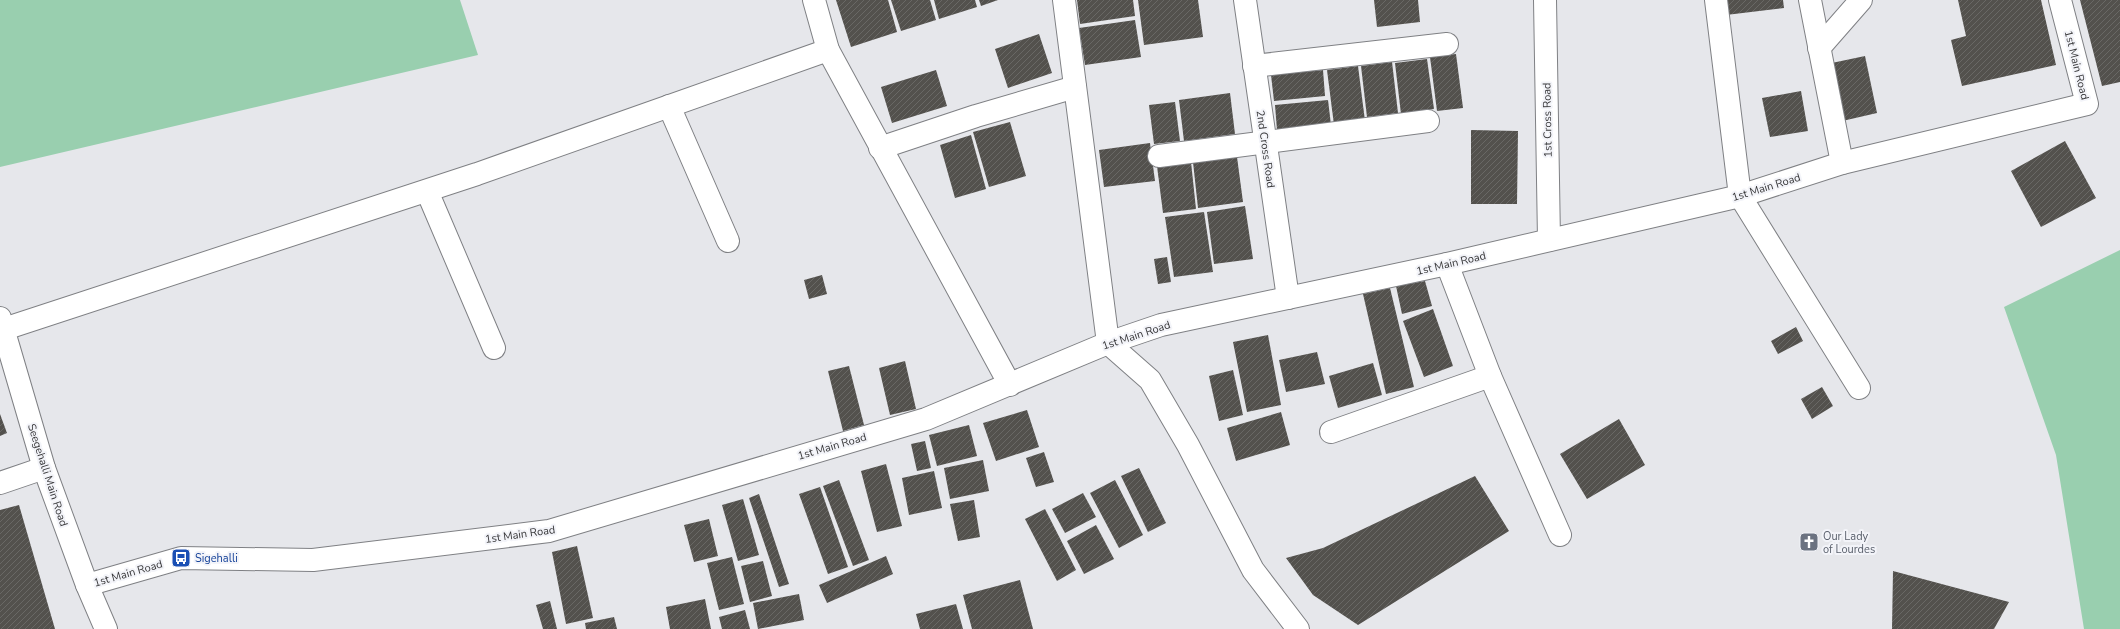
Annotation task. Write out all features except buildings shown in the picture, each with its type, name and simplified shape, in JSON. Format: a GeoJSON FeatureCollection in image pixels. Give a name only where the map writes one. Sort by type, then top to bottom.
{"type":"FeatureCollection","features":[{"type":"Feature","properties":{"kind":"street"},"geometry":{"type":"LineString","coordinates":[[814,0],[828,50],[1010,385]]}},
{"type":"Feature","properties":{"kind":"street"},"geometry":{"type":"LineString","coordinates":[[1064,0],[1108,343],[1150,380],[1188,444],[1252,570],[1298,629]]}},
{"type":"Feature","properties":{"kind":"street","name":"2nd Cross Road"},"geometry":{"type":"LineString","coordinates":[[1245,0],[1288,298]]}},
{"type":"Feature","properties":{"kind":"street","name":"1st Cross Road"},"geometry":{"type":"LineString","coordinates":[[1545,0],[1549,240]]}},
{"type":"Feature","properties":{"kind":"street"},"geometry":{"type":"LineString","coordinates":[[1716,0],[1740,196],[1859,388]]}},
{"type":"Feature","properties":{"kind":"street"},"geometry":{"type":"LineString","coordinates":[[1810,0],[1842,164]]}},
{"type":"Feature","properties":{"kind":"street"},"geometry":{"type":"LineString","coordinates":[[1819,48],[1862,0]]}},
{"type":"Feature","properties":{"kind":"street","name":"1st Main Road"},"geometry":{"type":"LineString","coordinates":[[87,585],[182,558],[312,560],[549,531],[926,419],[1108,343],[1161,325],[1447,264],[1740,196],[1842,164],[2087,104],[2060,0]]}},
{"type":"Feature","properties":{"kind":"street"},"geometry":{"type":"LineString","coordinates":[[1254,66],[1447,44]]}},
{"type":"Feature","properties":{"kind":"street"},"geometry":{"type":"LineString","coordinates":[[2,324],[427,191],[828,50]]}},
{"type":"Feature","properties":{"kind":"street"},"geometry":{"type":"LineString","coordinates":[[880,148],[976,116],[1075,87]]}},
{"type":"Feature","properties":{"kind":"street"},"geometry":{"type":"LineString","coordinates":[[670,106],[728,240]]}},
{"type":"Feature","properties":{"kind":"street"},"geometry":{"type":"LineString","coordinates":[[1159,156],[1428,121]]}},
{"type":"Feature","properties":{"kind":"street"},"geometry":{"type":"LineString","coordinates":[[427,191],[494,348]]}},
{"type":"Feature","properties":{"kind":"street"},"geometry":{"type":"LineString","coordinates":[[1447,264],[1490,376],[1560,535]]}},
{"type":"Feature","properties":{"kind":"street","name":"Seegehalli Main Road"},"geometry":{"type":"LineString","coordinates":[[2,324],[44,468],[87,585],[106,629]]}},
{"type":"Feature","properties":{"kind":"street"},"geometry":{"type":"LineString","coordinates":[[1331,432],[1490,376]]}},
{"type":"Feature","properties":{"kind":"street"},"geometry":{"type":"LineString","coordinates":[[0,483],[44,468]]}},
{"type":"Feature","properties":{"kind":"green space"},"geometry":{"type":"Polygon","coordinates":[[[0,0],[460,0],[478,55],[0,167],[0,0]]]}},
{"type":"Feature","properties":{"kind":"green space"},"geometry":{"type":"Polygon","coordinates":[[[2120,250],[2120,629],[2084,629],[2056,455],[2004,307],[2120,250]]]}},
{"type":"Feature","properties":{"kind":"place","name":"Our Lady of Lourdes"},"geometry":{"type":"Point","coordinates":[1809,542]}},
{"type":"Feature","properties":{"kind":"place","name":"Sigehalli"},"geometry":{"type":"Point","coordinates":[181,558]}}]}
